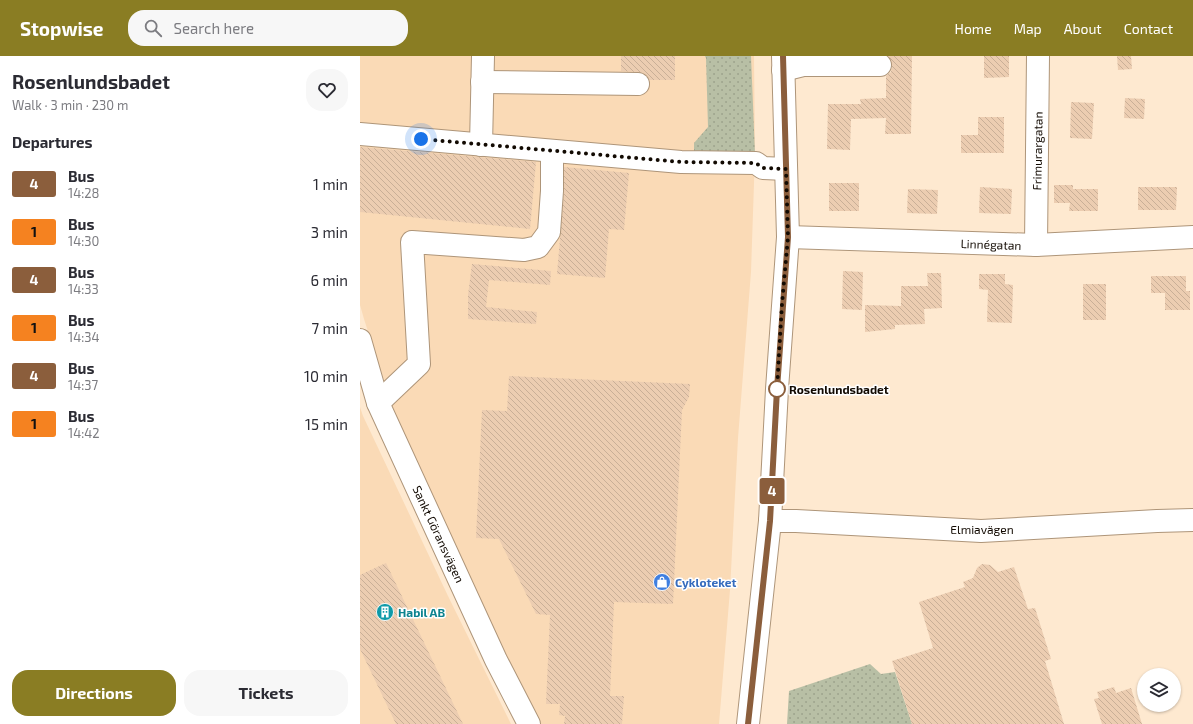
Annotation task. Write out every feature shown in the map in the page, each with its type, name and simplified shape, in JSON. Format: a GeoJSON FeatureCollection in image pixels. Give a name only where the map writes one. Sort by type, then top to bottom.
{"type":"FeatureCollection","features":[{"type":"Feature","properties":{"kind":"street"},"geometry":{"type":"LineString","coordinates":[[481,145],[483,56]]}},
{"type":"Feature","properties":{"kind":"street","name":"Frimurargatan"},"geometry":{"type":"LineString","coordinates":[[1036,245],[1038,56]]}},
{"type":"Feature","properties":{"kind":"street"},"geometry":{"type":"LineString","coordinates":[[748,724],[770,521],[777,389],[788,237],[783,63],[802,65],[880,65]]}},
{"type":"Feature","properties":{"kind":"street"},"geometry":{"type":"LineString","coordinates":[[482,82],[638,84]]}},
{"type":"Feature","properties":{"kind":"street"},"geometry":{"type":"LineString","coordinates":[[360,134],[681,162],[756,163],[763,168],[786,169]]}},
{"type":"Feature","properties":{"kind":"street"},"geometry":{"type":"LineString","coordinates":[[378,403],[419,364],[412,242],[524,250],[538,247],[549,232],[552,191],[552,151]]}},
{"type":"Feature","properties":{"kind":"street","name":"Linnégatan"},"geometry":{"type":"LineString","coordinates":[[788,237],[1036,245],[1193,237]]}},
{"type":"Feature","properties":{"kind":"street","name":"Sankt Göransvägen"},"geometry":{"type":"LineString","coordinates":[[360,340],[378,403],[496,660],[529,724]]}},
{"type":"Feature","properties":{"kind":"street","name":"Elmiavägen"},"geometry":{"type":"LineString","coordinates":[[770,521],[796,521],[981,532],[1158,520],[1193,520]]}},
{"type":"Feature","properties":{"kind":"shaded area"},"geometry":{"type":"Polygon","coordinates":[[[360,56],[754,56],[755,154],[751,272],[738,438],[730,590],[719,724],[541,724],[500,644],[395,415],[360,305],[360,56]]]}},
{"type":"Feature","properties":{"kind":"shaded area"},"geometry":{"type":"Polygon","coordinates":[[[360,407],[448,596],[511,724],[360,724],[360,407]]]}},
{"type":"Feature","properties":{"kind":"green space"},"geometry":{"type":"Polygon","coordinates":[[[705,56],[751,56],[755,154],[704,153],[694,151],[694,143],[708,127],[705,56]]]}},
{"type":"Feature","properties":{"kind":"green space"},"geometry":{"type":"Polygon","coordinates":[[[870,664],[881,674],[895,672],[912,724],[787,724],[789,691],[870,664]]]}},
{"type":"Feature","properties":{"kind":"building"},"geometry":{"type":"Polygon","coordinates":[[[621,56],[675,56],[675,80],[649,80],[644,73],[621,71],[621,56]]]}},
{"type":"Feature","properties":{"kind":"building"},"geometry":{"type":"Polygon","coordinates":[[[889,56],[912,56],[911,134],[885,134],[886,118],[851,119],[850,150],[827,149],[828,104],[861,104],[860,99],[886,98],[886,76],[891,72],[892,65],[889,56]]]}},
{"type":"Feature","properties":{"kind":"building"},"geometry":{"type":"Polygon","coordinates":[[[984,56],[1009,56],[1009,77],[984,78],[984,56]]]}},
{"type":"Feature","properties":{"kind":"building"},"geometry":{"type":"Polygon","coordinates":[[[1117,56],[1131,56],[1132,69],[1118,70],[1117,56]]]}},
{"type":"Feature","properties":{"kind":"building"},"geometry":{"type":"Polygon","coordinates":[[[1125,98],[1145,99],[1144,119],[1124,118],[1125,98]]]}},
{"type":"Feature","properties":{"kind":"building"},"geometry":{"type":"Polygon","coordinates":[[[1071,102],[1094,103],[1092,139],[1070,138],[1071,102]]]}},
{"type":"Feature","properties":{"kind":"building"},"geometry":{"type":"Polygon","coordinates":[[[978,117],[1004,117],[1004,153],[961,153],[961,135],[978,135],[978,117]]]}},
{"type":"Feature","properties":{"kind":"building"},"geometry":{"type":"Polygon","coordinates":[[[360,147],[536,162],[530,229],[360,212],[360,147]]]}},
{"type":"Feature","properties":{"kind":"building"},"geometry":{"type":"Polygon","coordinates":[[[564,167],[629,173],[624,230],[609,229],[605,278],[557,274],[564,192],[564,167]]]}},
{"type":"Feature","properties":{"kind":"building"},"geometry":{"type":"Polygon","coordinates":[[[829,183],[859,183],[859,211],[829,211],[829,183]]]}},
{"type":"Feature","properties":{"kind":"building"},"geometry":{"type":"Polygon","coordinates":[[[1054,185],[1073,185],[1073,189],[1098,189],[1098,211],[1069,211],[1070,203],[1054,203],[1054,185]]]}},
{"type":"Feature","properties":{"kind":"building"},"geometry":{"type":"Polygon","coordinates":[[[980,187],[1012,189],[1011,214],[979,213],[980,187]]]}},
{"type":"Feature","properties":{"kind":"building"},"geometry":{"type":"Polygon","coordinates":[[[1138,187],[1177,187],[1176,210],[1138,210],[1138,187]]]}},
{"type":"Feature","properties":{"kind":"building"},"geometry":{"type":"Polygon","coordinates":[[[908,189],[938,190],[937,214],[907,213],[908,189]]]}},
{"type":"Feature","properties":{"kind":"building"},"geometry":{"type":"Polygon","coordinates":[[[472,264],[551,271],[550,285],[489,280],[486,307],[537,312],[536,324],[468,319],[468,295],[472,264]]]}},
{"type":"Feature","properties":{"kind":"building"},"geometry":{"type":"Polygon","coordinates":[[[843,271],[863,272],[862,310],[842,309],[843,271]]]}},
{"type":"Feature","properties":{"kind":"building"},"geometry":{"type":"Polygon","coordinates":[[[927,273],[941,273],[942,308],[924,309],[925,324],[895,325],[895,329],[865,332],[865,305],[901,306],[901,286],[928,286],[927,273]]]}},
{"type":"Feature","properties":{"kind":"building"},"geometry":{"type":"Polygon","coordinates":[[[979,274],[1005,274],[1005,284],[1013,285],[1012,323],[987,322],[988,290],[979,289],[979,274]]]}},
{"type":"Feature","properties":{"kind":"building"},"geometry":{"type":"Polygon","coordinates":[[[1151,276],[1186,276],[1186,291],[1190,291],[1190,310],[1165,310],[1165,293],[1151,293],[1151,276]]]}},
{"type":"Feature","properties":{"kind":"building"},"geometry":{"type":"Polygon","coordinates":[[[1083,284],[1106,284],[1106,320],[1083,320],[1083,284]]]}},
{"type":"Feature","properties":{"kind":"building"},"geometry":{"type":"Polygon","coordinates":[[[509,376],[690,384],[689,397],[682,410],[673,604],[614,602],[610,696],[624,696],[622,724],[564,724],[565,716],[559,715],[560,704],[546,704],[550,615],[536,614],[499,539],[476,538],[482,410],[507,411],[509,376]]]}},
{"type":"Feature","properties":{"kind":"building","name":"Habil AB"},"geometry":{"type":"Polygon","coordinates":[[[386,563],[463,724],[396,724],[360,649],[360,575],[386,563]]]}},
{"type":"Feature","properties":{"kind":"building"},"geometry":{"type":"Polygon","coordinates":[[[982,564],[990,565],[998,572],[1014,567],[1028,609],[1035,608],[1051,659],[1045,661],[1064,724],[912,724],[892,661],[933,648],[919,602],[965,587],[963,582],[973,578],[977,568],[982,564]]]}},
{"type":"Feature","properties":{"kind":"building"},"geometry":{"type":"Polygon","coordinates":[[[1114,687],[1116,693],[1131,688],[1137,712],[1138,712],[1142,724],[1102,724],[1094,699],[1099,698],[1097,692],[1114,687]]]}},
{"type":"Feature","properties":{"kind":"bus line","name":"4"},"geometry":{"type":"LineString","coordinates":[[748,724],[770,521],[782,304],[788,237],[783,56]]}},
{"type":"Feature","properties":{"kind":"place","name":"Rosenlundsbadet"},"geometry":{"type":"Point","coordinates":[777,389]}},
{"type":"Feature","properties":{"kind":"place","name":"Cykloteket"},"geometry":{"type":"Point","coordinates":[662,582]}},
{"type":"Feature","properties":{"kind":"place","name":"Habil AB"},"geometry":{"type":"Point","coordinates":[385,612]}},
{"type":"Feature","properties":{"kind":"route"},"geometry":{"type":"LineString","coordinates":[[421,139],[681,162],[756,163],[763,168],[786,169],[788,237],[777,389]]}}]}
